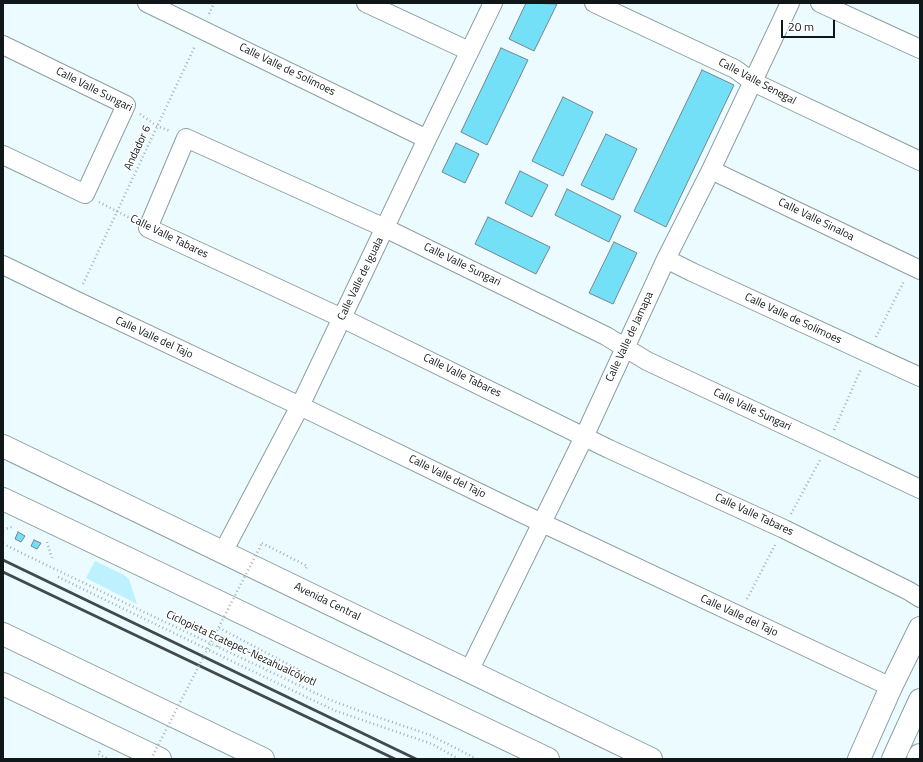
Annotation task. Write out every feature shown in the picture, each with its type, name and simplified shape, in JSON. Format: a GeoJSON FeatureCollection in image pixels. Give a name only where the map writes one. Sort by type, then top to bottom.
{"type":"FeatureCollection","features":[{"type":"Feature","properties":{"kind":"main road","name":"Avenida Central"},"geometry":{"type":"LineString","coordinates":[[3,446],[651,759]]}},
{"type":"Feature","properties":{"kind":"main road"},"geometry":{"type":"LineString","coordinates":[[3,499],[548,759]]}},
{"type":"Feature","properties":{"kind":"main road"},"geometry":{"type":"LineString","coordinates":[[863,754],[891,687],[920,628]]}},
{"type":"Feature","properties":{"kind":"main road"},"geometry":{"type":"LineString","coordinates":[[3,634],[263,759]]}},
{"type":"Feature","properties":{"kind":"main road"},"geometry":{"type":"LineString","coordinates":[[3,684],[160,759]]}},
{"type":"Feature","properties":{"kind":"main road"},"geometry":{"type":"LineString","coordinates":[[893,759],[920,700]]}},
{"type":"Feature","properties":{"kind":"main road"},"geometry":{"type":"LineString","coordinates":[[918,759],[920,755]]}},
{"type":"Feature","properties":{"kind":"street","name":"Calle Valle de Solimoes"},"geometry":{"type":"LineString","coordinates":[[147,3],[427,139]]}},
{"type":"Feature","properties":{"kind":"street"},"geometry":{"type":"LineString","coordinates":[[366,3],[469,51]]}},
{"type":"Feature","properties":{"kind":"street","name":"Calle Valle de Iguala"},"geometry":{"type":"LineString","coordinates":[[224,552],[300,406],[493,3]]}},
{"type":"Feature","properties":{"kind":"street","name":"Calle Valle Senegal"},"geometry":{"type":"LineString","coordinates":[[594,3],[735,69],[753,82],[920,162]]}},
{"type":"Feature","properties":{"kind":"street","name":"Calle Valle de Jamapa"},"geometry":{"type":"LineString","coordinates":[[469,671],[584,437],[666,259],[711,170],[790,3]]}},
{"type":"Feature","properties":{"kind":"street"},"geometry":{"type":"LineString","coordinates":[[820,3],[920,49]]}},
{"type":"Feature","properties":{"kind":"street","name":"Calle Valle Sungari"},"geometry":{"type":"LineString","coordinates":[[3,45],[126,105]]}},
{"type":"Feature","properties":{"kind":"street"},"geometry":{"type":"LineString","coordinates":[[3,155],[85,194],[126,105]]}},
{"type":"Feature","properties":{"kind":"street"},"geometry":{"type":"LineString","coordinates":[[148,228],[186,138]]}},
{"type":"Feature","properties":{"kind":"street","name":"Calle Valle Sungari"},"geometry":{"type":"LineString","coordinates":[[186,138],[385,228],[606,336],[647,361],[820,441],[920,490]]}},
{"type":"Feature","properties":{"kind":"street","name":"Calle Valle Sinaloa"},"geometry":{"type":"LineString","coordinates":[[711,170],[920,270]]}},
{"type":"Feature","properties":{"kind":"street","name":"Calle Valle Tabares"},"geometry":{"type":"LineString","coordinates":[[148,228],[342,318],[584,437],[784,528],[920,598]]}},
{"type":"Feature","properties":{"kind":"street","name":"Calle Valle de Solimoes"},"geometry":{"type":"LineString","coordinates":[[666,259],[920,377]]}},
{"type":"Feature","properties":{"kind":"street","name":"Calle Valle del Tajo"},"geometry":{"type":"LineString","coordinates":[[3,265],[542,523],[891,687]]}},
{"type":"Feature","properties":{"kind":"path","name":"Andador 6"},"geometry":{"type":"LineString","coordinates":[[75,300],[214,3]]}},
{"type":"Feature","properties":{"kind":"path","name":"Calle Valle Sungari"},"geometry":{"type":"LineString","coordinates":[[126,105],[157,126],[186,138]]}},
{"type":"Feature","properties":{"kind":"path","name":"Calle Valle Tabares"},"geometry":{"type":"LineString","coordinates":[[85,194],[118,210],[148,228]]}},
{"type":"Feature","properties":{"kind":"path"},"geometry":{"type":"LineString","coordinates":[[151,759],[262,543],[307,566]]}},
{"type":"Feature","properties":{"kind":"path","name":"Ciclopista Ecatepec-Nezahualcóyotl"},"geometry":{"type":"LineString","coordinates":[[3,544],[328,699],[430,735],[477,759]]}},
{"type":"Feature","properties":{"kind":"path"},"geometry":{"type":"LineString","coordinates":[[58,577],[336,711],[432,744],[459,759]]}},
{"type":"Feature","properties":{"kind":"path"},"geometry":{"type":"LineString","coordinates":[[218,647],[223,637],[304,680],[308,674],[219,628]]}},
{"type":"Feature","properties":{"kind":"shaded area"},"geometry":{"type":"Polygon","coordinates":[[[95,561],[129,579],[137,604],[86,578],[95,561]]]}},
{"type":"Feature","properties":{"kind":"building"},"geometry":{"type":"Polygon","coordinates":[[[526,3],[557,4],[534,51],[509,39],[526,3]]]}},
{"type":"Feature","properties":{"kind":"building"},"geometry":{"type":"Polygon","coordinates":[[[501,48],[528,60],[487,145],[461,132],[501,48]]]}},
{"type":"Feature","properties":{"kind":"building"},"geometry":{"type":"Polygon","coordinates":[[[702,70],[734,85],[666,227],[634,211],[702,70]]]}},
{"type":"Feature","properties":{"kind":"building"},"geometry":{"type":"Polygon","coordinates":[[[563,97],[593,112],[563,176],[532,161],[563,97]]]}},
{"type":"Feature","properties":{"kind":"building"},"geometry":{"type":"Polygon","coordinates":[[[606,134],[637,149],[613,200],[581,185],[606,134]]]}},
{"type":"Feature","properties":{"kind":"building"},"geometry":{"type":"Polygon","coordinates":[[[456,143],[479,154],[465,183],[442,172],[456,143]]]}},
{"type":"Feature","properties":{"kind":"building"},"geometry":{"type":"Polygon","coordinates":[[[520,171],[548,185],[532,217],[505,203],[520,171]]]}},
{"type":"Feature","properties":{"kind":"building"},"geometry":{"type":"Polygon","coordinates":[[[567,189],[621,216],[609,242],[555,215],[567,189]]]}},
{"type":"Feature","properties":{"kind":"building"},"geometry":{"type":"Polygon","coordinates":[[[488,217],[550,247],[536,274],[475,244],[488,217]]]}},
{"type":"Feature","properties":{"kind":"building"},"geometry":{"type":"Polygon","coordinates":[[[614,242],[637,253],[613,304],[589,293],[614,242]]]}},
{"type":"Feature","properties":{"kind":"building"},"geometry":{"type":"Polygon","coordinates":[[[18,532],[25,536],[21,542],[15,539],[18,532]]]}},
{"type":"Feature","properties":{"kind":"building"},"geometry":{"type":"Polygon","coordinates":[[[34,540],[41,543],[37,549],[31,546],[34,540]]]}},
{"type":"Feature","properties":{"kind":"railway"},"geometry":{"type":"LineString","coordinates":[[3,560],[416,759]]}},
{"type":"Feature","properties":{"kind":"railway"},"geometry":{"type":"LineString","coordinates":[[3,572],[395,759]]}}]}
